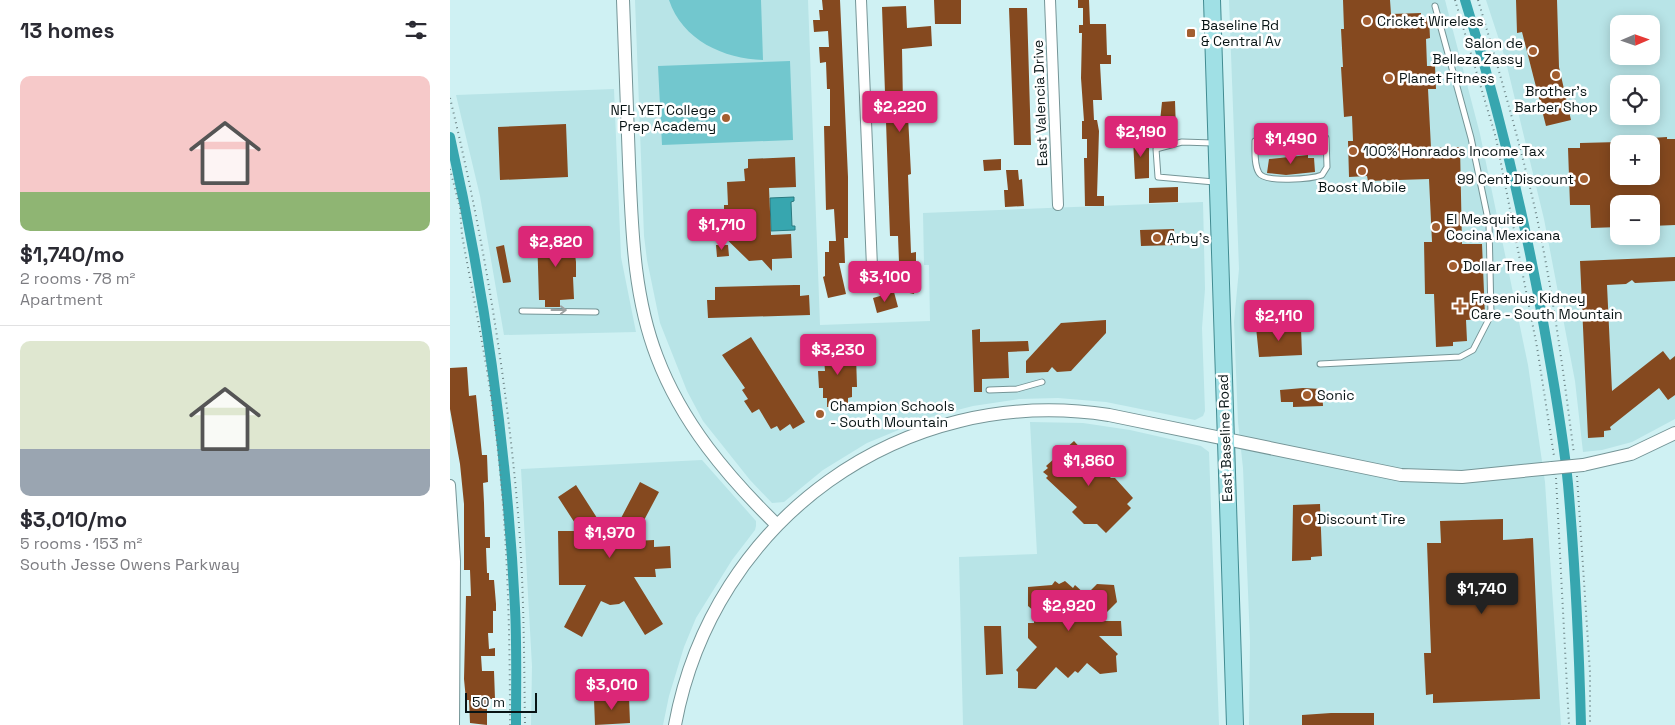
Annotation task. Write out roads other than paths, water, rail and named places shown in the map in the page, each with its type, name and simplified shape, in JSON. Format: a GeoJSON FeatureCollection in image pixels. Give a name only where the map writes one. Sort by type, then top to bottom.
{"type":"FeatureCollection","features":[{"type":"Feature","properties":{"kind":"main road","name":"East Baseline Road"},"geometry":{"type":"LineString","coordinates":[[1212,0],[1224,438],[1235,725]]}},
{"type":"Feature","properties":{"kind":"street"},"geometry":{"type":"LineString","coordinates":[[623,0],[634,258],[642,303],[654,347],[671,388],[699,437],[736,483],[777,525]]}},
{"type":"Feature","properties":{"kind":"street"},"geometry":{"type":"LineString","coordinates":[[861,0],[872,267]]}},
{"type":"Feature","properties":{"kind":"street","name":"East Valencia Drive"},"geometry":{"type":"LineString","coordinates":[[1050,0],[1058,205]]}},
{"type":"Feature","properties":{"kind":"street"},"geometry":{"type":"LineString","coordinates":[[675,725],[689,670],[713,613],[746,560],[777,525],[818,489],[877,452],[917,434],[986,416],[1027,410],[1077,410],[1109,414],[1401,475],[1462,477],[1552,468],[1617,458],[1660,442],[1675,433]]}},
{"type":"Feature","properties":{"kind":"street"},"geometry":{"type":"LineString","coordinates":[[450,485],[454,725]]}},
{"type":"Feature","properties":{"kind":"lane"},"geometry":{"type":"LineString","coordinates":[[1320,364],[1460,357],[1472,350],[1491,315],[1489,224],[1471,138],[1435,6]]}},
{"type":"Feature","properties":{"kind":"lane"},"geometry":{"type":"LineString","coordinates":[[1255,141],[1256,164],[1260,174],[1264,178],[1274,179],[1322,175],[1327,167],[1326,138]]}},
{"type":"Feature","properties":{"kind":"lane"},"geometry":{"type":"LineString","coordinates":[[1216,143],[1182,142],[1156,150],[1158,177],[1217,182]]}},
{"type":"Feature","properties":{"kind":"lane"},"geometry":{"type":"LineString","coordinates":[[522,311],[596,312]]}},
{"type":"Feature","properties":{"kind":"lane"},"geometry":{"type":"LineString","coordinates":[[989,390],[1017,389],[1042,382]]}},
{"type":"Feature","properties":{"kind":"waterway"},"geometry":{"type":"LineString","coordinates":[[1465,0],[1500,122],[1519,203],[1536,285],[1557,405],[1566,464],[1573,544],[1581,725]]}},
{"type":"Feature","properties":{"kind":"waterway"},"geometry":{"type":"LineString","coordinates":[[450,137],[463,195],[484,312],[500,430],[515,608],[516,725]]}},
{"type":"Feature","properties":{"kind":"place","name":"Cricket Wireless"},"geometry":{"type":"Point","coordinates":[1367,21]}},
{"type":"Feature","properties":{"kind":"place","name":"Baseline Rd & Central Av"},"geometry":{"type":"Point","coordinates":[1191,33]}},
{"type":"Feature","properties":{"kind":"place","name":"Salon de Belleza Zassy"},"geometry":{"type":"Point","coordinates":[1533,51]}},
{"type":"Feature","properties":{"kind":"place","name":"Brother's Barber Shop"},"geometry":{"type":"Point","coordinates":[1556,75]}},
{"type":"Feature","properties":{"kind":"place","name":"Planet Fitness"},"geometry":{"type":"Point","coordinates":[1389,78]}},
{"type":"Feature","properties":{"kind":"place","name":"NFL YET College Prep Academy"},"geometry":{"type":"Point","coordinates":[726,118]}},
{"type":"Feature","properties":{"kind":"place","name":"100% Honrados Income Tax"},"geometry":{"type":"Point","coordinates":[1353,151]}},
{"type":"Feature","properties":{"kind":"place","name":"Boost Mobile"},"geometry":{"type":"Point","coordinates":[1362,171]}},
{"type":"Feature","properties":{"kind":"place","name":"99 Cent Discount"},"geometry":{"type":"Point","coordinates":[1584,179]}},
{"type":"Feature","properties":{"kind":"place","name":"El Mesquite Cocina Mexicana"},"geometry":{"type":"Point","coordinates":[1436,227]}},
{"type":"Feature","properties":{"kind":"place","name":"Arby's"},"geometry":{"type":"Point","coordinates":[1157,238]}},
{"type":"Feature","properties":{"kind":"place","name":"Dollar Tree"},"geometry":{"type":"Point","coordinates":[1453,266]}},
{"type":"Feature","properties":{"kind":"place","name":"Fresenius Kidney Care - South Mountain"},"geometry":{"type":"Point","coordinates":[1460,306]}},
{"type":"Feature","properties":{"kind":"place","name":"Sonic"},"geometry":{"type":"Point","coordinates":[1307,395]}},
{"type":"Feature","properties":{"kind":"place","name":"Champion Schools - South Mountain"},"geometry":{"type":"Point","coordinates":[820,414]}},
{"type":"Feature","properties":{"kind":"place","name":"Discount Tire"},"geometry":{"type":"Point","coordinates":[1307,519]}}]}
